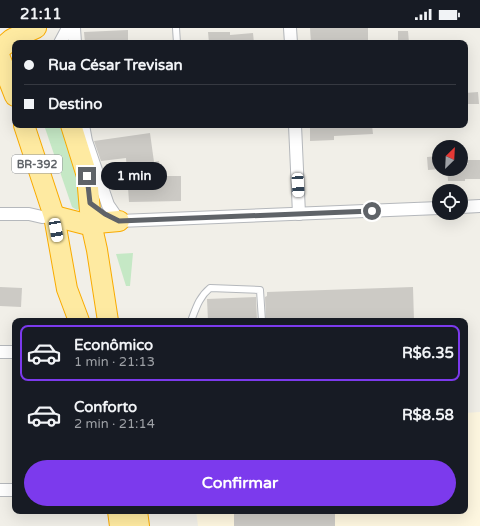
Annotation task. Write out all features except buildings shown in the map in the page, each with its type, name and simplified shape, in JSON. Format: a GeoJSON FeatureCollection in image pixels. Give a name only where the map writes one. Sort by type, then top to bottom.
{"type":"FeatureCollection","features":[{"type":"Feature","properties":{"kind":"highway"},"geometry":{"type":"LineString","coordinates":[[0,49],[12,39],[36,28],[41,40]]}},
{"type":"Feature","properties":{"kind":"highway"},"geometry":{"type":"LineString","coordinates":[[0,58],[10,91]]}},
{"type":"Feature","properties":{"kind":"highway","name":"BR-392"},"geometry":{"type":"LineString","coordinates":[[26,128],[82,217],[97,250],[108,318]]}},
{"type":"Feature","properties":{"kind":"highway","name":"BR-392"},"geometry":{"type":"LineString","coordinates":[[72,128],[87,176],[90,203],[82,217],[67,289],[78,318]]}},
{"type":"Feature","properties":{"kind":"highway"},"geometry":{"type":"LineString","coordinates":[[82,217],[105,214],[90,203]]}},
{"type":"Feature","properties":{"kind":"highway"},"geometry":{"type":"LineString","coordinates":[[118,514],[120,526]]}},
{"type":"Feature","properties":{"kind":"highway"},"geometry":{"type":"LineString","coordinates":[[137,514],[139,526]]}},
{"type":"Feature","properties":{"kind":"street"},"geometry":{"type":"LineString","coordinates":[[62,40],[68,28]]}},
{"type":"Feature","properties":{"kind":"street"},"geometry":{"type":"LineString","coordinates":[[74,28],[75,40]]}},
{"type":"Feature","properties":{"kind":"street"},"geometry":{"type":"LineString","coordinates":[[290,28],[291,40]]}},
{"type":"Feature","properties":{"kind":"street"},"geometry":{"type":"LineString","coordinates":[[82,217],[108,205],[86,141],[84,128]]}},
{"type":"Feature","properties":{"kind":"street"},"geometry":{"type":"LineString","coordinates":[[295,128],[299,214]]}},
{"type":"Feature","properties":{"kind":"street"},"geometry":{"type":"LineString","coordinates":[[468,207],[480,206]]}},
{"type":"Feature","properties":{"kind":"street"},"geometry":{"type":"LineString","coordinates":[[0,214],[82,217],[299,214],[432,208]]}},
{"type":"Feature","properties":{"kind":"street"},"geometry":{"type":"LineString","coordinates":[[0,352],[12,352]]}},
{"type":"Feature","properties":{"kind":"street"},"geometry":{"type":"LineString","coordinates":[[0,490],[12,490]]}},
{"type":"Feature","properties":{"kind":"lane"},"geometry":{"type":"LineString","coordinates":[[176,28],[177,40]]}},
{"type":"Feature","properties":{"kind":"lane"},"geometry":{"type":"LineString","coordinates":[[192,318],[198,300],[203,293],[210,288],[260,290],[262,318]]}},
{"type":"Feature","properties":{"kind":"shaded area"},"geometry":{"type":"Polygon","coordinates":[[[480,412],[480,526],[198,526],[196,514],[468,514],[468,413],[480,412]]]}},
{"type":"Feature","properties":{"kind":"green space"},"geometry":{"type":"Polygon","coordinates":[[[45,128],[62,128],[76,166],[82,208],[77,210],[72,207],[45,128]]]}},
{"type":"Feature","properties":{"kind":"green space"},"geometry":{"type":"Polygon","coordinates":[[[133,253],[130,286],[126,286],[116,254],[133,253]]]}},
{"type":"Feature","properties":{"kind":"route"},"geometry":{"type":"LineString","coordinates":[[87,176],[90,203],[105,214],[119,221],[372,211]]}}]}
